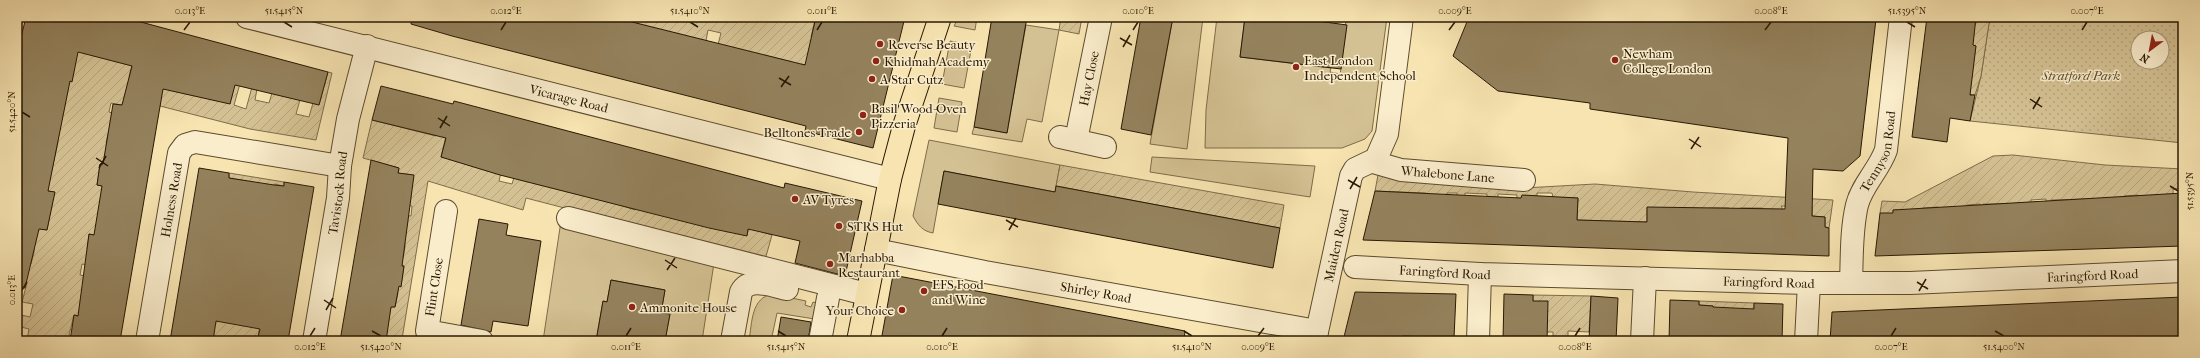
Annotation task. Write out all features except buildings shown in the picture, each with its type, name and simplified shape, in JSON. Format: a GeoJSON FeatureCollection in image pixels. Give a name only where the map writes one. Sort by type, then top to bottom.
{"type":"FeatureCollection","features":[{"type":"Feature","properties":{"kind":"main road"},"geometry":{"type":"LineString","coordinates":[[858,341],[890,179],[904,126],[940,17]]}},
{"type":"Feature","properties":{"kind":"street","name":"Vicarage Road"},"geometry":{"type":"LineString","coordinates":[[247,17],[890,179]]}},
{"type":"Feature","properties":{"kind":"street","name":"Hay Close"},"geometry":{"type":"LineString","coordinates":[[1101,17],[1068,138],[1106,147]]}},
{"type":"Feature","properties":{"kind":"street"},"geometry":{"type":"LineString","coordinates":[[1373,162],[1380,155],[1387,134],[1402,17]]}},
{"type":"Feature","properties":{"kind":"street","name":"Tennyson Road"},"geometry":{"type":"LineString","coordinates":[[1851,283],[1857,205],[1864,189],[1882,162],[1886,150],[1901,17]]}},
{"type":"Feature","properties":{"kind":"street","name":"Tavistock Road"},"geometry":{"type":"LineString","coordinates":[[314,341],[338,198],[340,166],[348,119],[366,46]]}},
{"type":"Feature","properties":{"kind":"street","name":"Holness Road"},"geometry":{"type":"LineString","coordinates":[[147,341],[179,152],[185,145],[195,142],[340,166]]}},
{"type":"Feature","properties":{"kind":"street","name":"Whalebone Lane"},"geometry":{"type":"LineString","coordinates":[[1373,162],[1402,170],[1524,180]]}},
{"type":"Feature","properties":{"kind":"street","name":"Maiden Road"},"geometry":{"type":"LineString","coordinates":[[1316,336],[1351,176],[1355,169],[1373,162]]}},
{"type":"Feature","properties":{"kind":"street","name":"Flint Close"},"geometry":{"type":"LineString","coordinates":[[446,211],[427,331],[482,341]]}},
{"type":"Feature","properties":{"kind":"street"},"geometry":{"type":"LineString","coordinates":[[568,218],[865,300]]}},
{"type":"Feature","properties":{"kind":"street","name":"Shirley Road"},"geometry":{"type":"LineString","coordinates":[[876,250],[1316,336]]}},
{"type":"Feature","properties":{"kind":"street","name":"Faringford Road"},"geometry":{"type":"LineString","coordinates":[[1355,267],[1480,274],[1809,283],[1910,283],[2183,271]]}},
{"type":"Feature","properties":{"kind":"street"},"geometry":{"type":"LineString","coordinates":[[1478,341],[1480,274]]}},
{"type":"Feature","properties":{"kind":"street"},"geometry":{"type":"LineString","coordinates":[[1642,341],[1645,278]]}},
{"type":"Feature","properties":{"kind":"street"},"geometry":{"type":"LineString","coordinates":[[732,341],[741,292],[744,286],[751,282],[828,298],[865,300]]}},
{"type":"Feature","properties":{"kind":"street"},"geometry":{"type":"LineString","coordinates":[[1806,341],[1809,283]]}},
{"type":"Feature","properties":{"kind":"street"},"geometry":{"type":"LineString","coordinates":[[820,341],[828,298]]}},
{"type":"Feature","properties":{"kind":"green space"},"geometry":{"type":"Polygon","coordinates":[[[609,17],[806,17],[815,20],[811,37],[824,40],[815,67],[801,64],[794,90],[791,62],[764,55],[711,71],[721,33],[708,30],[706,41],[609,17]]]}},
{"type":"Feature","properties":{"kind":"green space"},"geometry":{"type":"Polygon","coordinates":[[[959,17],[977,17],[975,30],[954,26],[959,17]]]}},
{"type":"Feature","properties":{"kind":"green space"},"geometry":{"type":"Polygon","coordinates":[[[1061,17],[1082,17],[1079,34],[1059,30],[1061,17]]]}},
{"type":"Feature","properties":{"kind":"green space"},"geometry":{"type":"Polygon","coordinates":[[[1173,17],[1203,17],[1187,149],[1150,144],[1173,17]]]}},
{"type":"Feature","properties":{"kind":"green space","name":"East London Independent School"},"geometry":{"type":"Polygon","coordinates":[[[1217,17],[1245,17],[1240,57],[1331,68],[1330,72],[1340,74],[1342,64],[1332,63],[1345,35],[1346,17],[1387,17],[1372,131],[1365,139],[1342,148],[1205,148],[1206,110],[1217,17]]]}},
{"type":"Feature","properties":{"kind":"green space"},"geometry":{"type":"Polygon","coordinates":[[[1976,17],[1990,17],[1981,76],[1975,95],[1918,89],[1921,67],[1961,72],[1976,46],[1969,45],[1971,26],[1975,26],[1976,17]]]}},
{"type":"Feature","properties":{"kind":"green space","name":"Stratford Park"},"geometry":{"type":"Polygon","coordinates":[[[1990,17],[2183,17],[2183,143],[1970,121],[1981,76],[1990,17]]]}},
{"type":"Feature","properties":{"kind":"green space"},"geometry":{"type":"Polygon","coordinates":[[[1026,25],[1059,30],[1042,122],[1027,119],[1022,142],[972,134],[974,127],[1007,133],[1026,25]]]}},
{"type":"Feature","properties":{"kind":"green space"},"geometry":{"type":"Polygon","coordinates":[[[78,30],[135,53],[129,77],[230,77],[241,80],[234,105],[246,109],[252,87],[257,89],[255,100],[269,103],[272,93],[300,100],[296,114],[309,117],[313,103],[319,105],[328,72],[332,73],[316,140],[250,129],[160,106],[131,107],[111,103],[109,112],[115,114],[126,137],[108,134],[106,143],[114,145],[121,167],[100,164],[97,185],[103,186],[98,236],[89,234],[87,249],[107,253],[93,266],[82,264],[80,275],[90,277],[96,319],[74,315],[69,335],[77,337],[70,341],[17,341],[17,338],[27,340],[29,329],[17,326],[17,314],[30,317],[33,304],[22,302],[27,283],[17,280],[27,263],[31,264],[34,252],[34,227],[47,230],[54,192],[47,191],[58,142],[30,136],[66,80],[71,81],[78,30]]]}},
{"type":"Feature","properties":{"kind":"green space"},"geometry":{"type":"Polygon","coordinates":[[[950,41],[972,45],[964,88],[942,84],[950,41]]]}},
{"type":"Feature","properties":{"kind":"green space"},"geometry":{"type":"Polygon","coordinates":[[[939,98],[962,102],[957,132],[934,128],[939,98]]]}},
{"type":"Feature","properties":{"kind":"green space"},"geometry":{"type":"Polygon","coordinates":[[[443,109],[452,110],[441,157],[454,160],[507,147],[499,181],[512,184],[516,171],[635,210],[643,181],[747,235],[753,210],[759,231],[772,235],[765,260],[526,198],[523,210],[428,181],[402,339],[411,341],[386,341],[389,306],[395,307],[398,293],[380,283],[401,286],[404,266],[383,263],[403,258],[405,247],[402,215],[411,216],[412,206],[393,202],[411,175],[398,173],[399,168],[363,158],[372,120],[436,136],[443,109]]]}},
{"type":"Feature","properties":{"kind":"green space"},"geometry":{"type":"Polygon","coordinates":[[[929,140],[1060,165],[1055,192],[944,171],[933,233],[926,231],[919,225],[913,216],[929,140]]]}},
{"type":"Feature","properties":{"kind":"green space"},"geometry":{"type":"Polygon","coordinates":[[[2013,155],[2105,165],[2183,169],[2183,188],[2173,189],[2174,218],[2139,207],[2138,195],[2124,196],[2124,198],[2051,200],[2052,223],[2047,223],[2046,199],[2031,200],[2031,204],[1983,204],[1984,212],[1981,212],[1980,204],[1967,205],[1967,207],[1939,212],[1938,207],[1923,208],[1923,210],[1893,210],[1894,230],[1880,213],[1882,201],[1905,202],[1993,156],[2013,155]]]}},
{"type":"Feature","properties":{"kind":"green space"},"geometry":{"type":"Polygon","coordinates":[[[1152,157],[1315,166],[1310,197],[1150,172],[1152,157]]]}},
{"type":"Feature","properties":{"kind":"green space"},"geometry":{"type":"Polygon","coordinates":[[[1060,165],[1284,205],[1280,228],[1056,186],[1060,165]]]}},
{"type":"Feature","properties":{"kind":"green space"},"geometry":{"type":"Polygon","coordinates":[[[229,173],[284,182],[284,186],[274,184],[258,341],[213,341],[205,319],[246,190],[247,181],[229,178],[229,173]]]}},
{"type":"Feature","properties":{"kind":"green space"},"geometry":{"type":"Polygon","coordinates":[[[1378,175],[1524,188],[1595,184],[1693,192],[1833,200],[1829,228],[1825,227],[1825,217],[1812,216],[1812,207],[1781,206],[1783,209],[1762,226],[1762,208],[1740,208],[1740,225],[1729,208],[1709,208],[1708,224],[1647,208],[1647,222],[1577,220],[1578,198],[1553,198],[1552,193],[1537,193],[1537,202],[1516,218],[1517,195],[1498,194],[1497,217],[1486,217],[1487,194],[1465,193],[1464,216],[1457,216],[1457,193],[1447,193],[1446,200],[1425,215],[1426,193],[1375,191],[1378,175]]]}},
{"type":"Feature","properties":{"kind":"green space"},"geometry":{"type":"Polygon","coordinates":[[[561,221],[714,263],[702,341],[665,341],[670,314],[661,313],[665,290],[611,280],[607,302],[603,301],[596,341],[543,341],[561,221]]]}},
{"type":"Feature","properties":{"kind":"green space"},"geometry":{"type":"Polygon","coordinates":[[[773,294],[806,301],[805,305],[811,307],[813,302],[824,305],[821,320],[777,313],[771,341],[749,341],[752,319],[757,305],[760,300],[773,294]]]}},
{"type":"Feature","properties":{"kind":"green space"},"geometry":{"type":"Polygon","coordinates":[[[1533,295],[1591,296],[1589,332],[1568,331],[1568,341],[1553,341],[1553,332],[1533,332],[1533,295]]]}},
{"type":"Feature","properties":{"kind":"green space"},"geometry":{"type":"Polygon","coordinates":[[[1699,301],[1754,303],[1754,309],[1712,327],[1713,306],[1699,305],[1699,301]]]}},
{"type":"Feature","properties":{"kind":"green space"},"geometry":{"type":"Polygon","coordinates":[[[1403,332],[1435,337],[1454,338],[1454,341],[1403,341],[1403,332]]]}},
{"type":"Feature","properties":{"kind":"place","name":"Reverse Beauty"},"geometry":{"type":"Point","coordinates":[880,44]}},
{"type":"Feature","properties":{"kind":"place","name":"Newham College London"},"geometry":{"type":"Point","coordinates":[1615,60]}},
{"type":"Feature","properties":{"kind":"place","name":"Khidmah Academy"},"geometry":{"type":"Point","coordinates":[876,61]}},
{"type":"Feature","properties":{"kind":"place","name":"East London Independent School"},"geometry":{"type":"Point","coordinates":[1296,67]}},
{"type":"Feature","properties":{"kind":"place","name":"A Star Cutz"},"geometry":{"type":"Point","coordinates":[872,79]}},
{"type":"Feature","properties":{"kind":"place","name":"Basil Wood-Oven Pizzeria"},"geometry":{"type":"Point","coordinates":[863,115]}},
{"type":"Feature","properties":{"kind":"place","name":"Belltones Trade"},"geometry":{"type":"Point","coordinates":[859,132]}},
{"type":"Feature","properties":{"kind":"place","name":"AV Tyres"},"geometry":{"type":"Point","coordinates":[795,199]}},
{"type":"Feature","properties":{"kind":"place","name":"STRS Hut"},"geometry":{"type":"Point","coordinates":[839,226]}},
{"type":"Feature","properties":{"kind":"place","name":"Marhabba Restaurant"},"geometry":{"type":"Point","coordinates":[830,264]}},
{"type":"Feature","properties":{"kind":"place","name":"EFS Food and Wine"},"geometry":{"type":"Point","coordinates":[924,291]}},
{"type":"Feature","properties":{"kind":"place","name":"Ammonite House"},"geometry":{"type":"Point","coordinates":[632,307]}},
{"type":"Feature","properties":{"kind":"place","name":"Your Choice"},"geometry":{"type":"Point","coordinates":[902,310]}}]}
